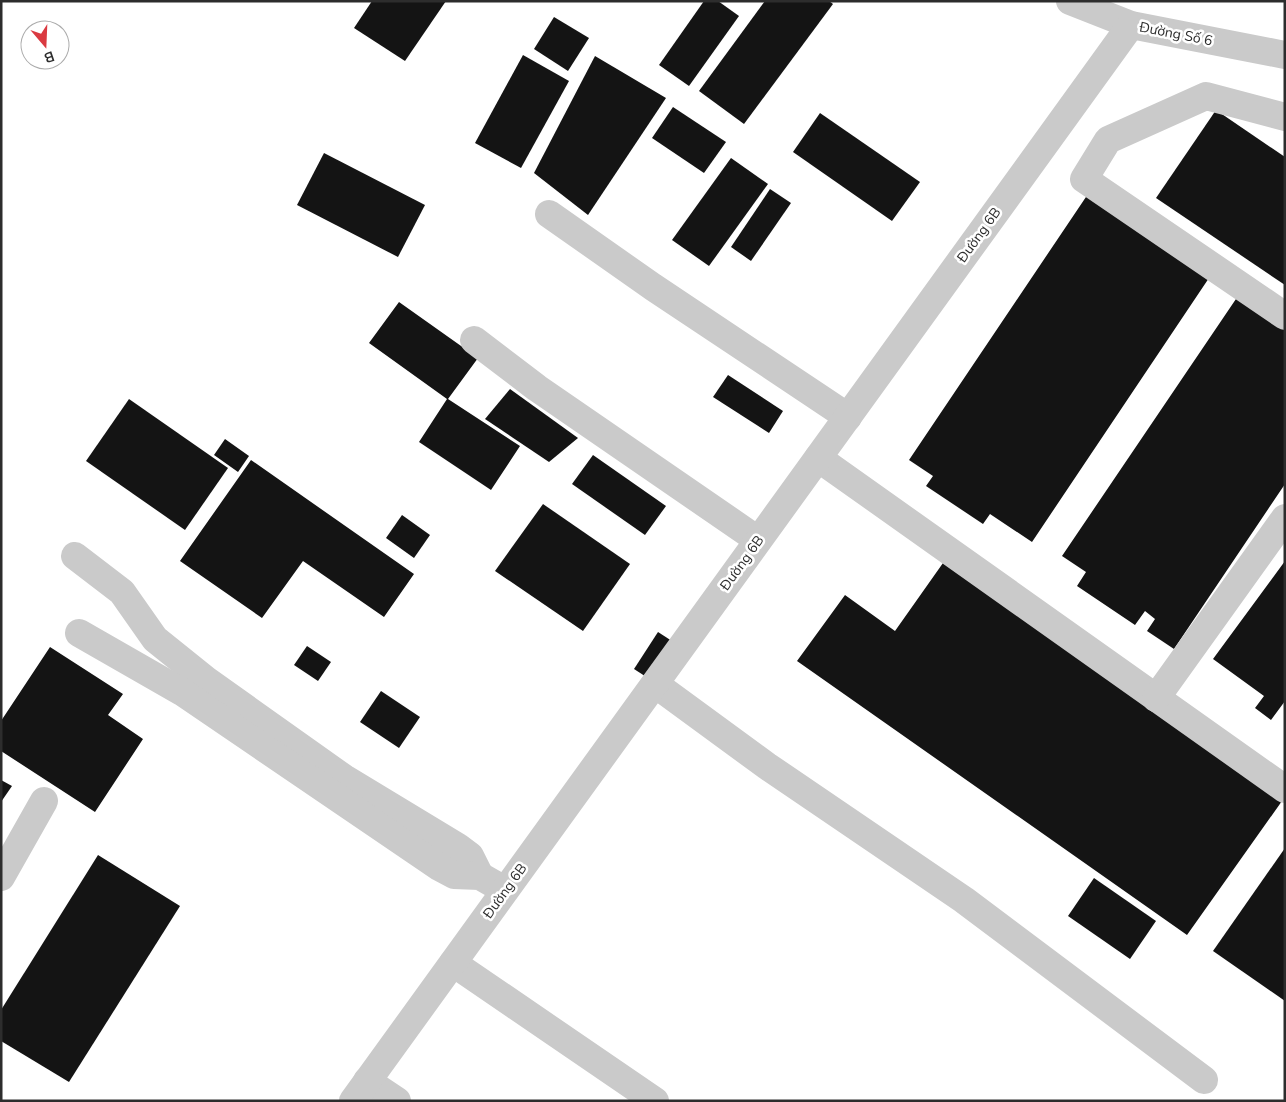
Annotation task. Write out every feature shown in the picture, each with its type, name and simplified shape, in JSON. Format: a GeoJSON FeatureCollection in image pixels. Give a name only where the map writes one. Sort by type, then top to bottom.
{"type":"FeatureCollection","features":[{"type":"Feature","properties":{"kind":"street","name":"Đường Số 6"},"geometry":{"type":"LineString","coordinates":[[1070,1],[1131,25],[1285,55]]}},
{"type":"Feature","properties":{"kind":"street","name":"Đường 6B"},"geometry":{"type":"LineString","coordinates":[[360,1091],[1131,25]]}},
{"type":"Feature","properties":{"kind":"street"},"geometry":{"type":"LineString","coordinates":[[1285,117],[1206,96],[1108,140],[1084,179],[1285,316]]}},
{"type":"Feature","properties":{"kind":"street"},"geometry":{"type":"LineString","coordinates":[[549,214],[848,417]]}},
{"type":"Feature","properties":{"kind":"street"},"geometry":{"type":"LineString","coordinates":[[474,340],[537,388],[758,540]]}},
{"type":"Feature","properties":{"kind":"street"},"geometry":{"type":"LineString","coordinates":[[818,458],[1156,698],[1282,781]]}},
{"type":"Feature","properties":{"kind":"street"},"geometry":{"type":"LineString","coordinates":[[1156,698],[1285,518]]}},
{"type":"Feature","properties":{"kind":"street"},"geometry":{"type":"LineString","coordinates":[[75,556],[122,592],[155,639],[206,680],[344,778],[458,847],[470,856],[480,876]]}},
{"type":"Feature","properties":{"kind":"street"},"geometry":{"type":"LineString","coordinates":[[79,633],[182,692],[439,867],[460,877],[480,876],[505,890]]}},
{"type":"Feature","properties":{"kind":"street"},"geometry":{"type":"LineString","coordinates":[[655,684],[767,766],[964,900],[1204,1080]]}},
{"type":"Feature","properties":{"kind":"street"},"geometry":{"type":"LineString","coordinates":[[1,877],[44,801]]}},
{"type":"Feature","properties":{"kind":"street"},"geometry":{"type":"LineString","coordinates":[[453,963],[655,1101]]}},
{"type":"Feature","properties":{"kind":"street"},"geometry":{"type":"LineString","coordinates":[[360,1091],[397,1101]]}},
{"type":"Feature","properties":{"kind":"building"},"geometry":{"type":"Polygon","coordinates":[[[372,1],[446,1],[405,61],[354,28],[372,1]]]}},
{"type":"Feature","properties":{"kind":"building"},"geometry":{"type":"Polygon","coordinates":[[[704,1],[718,1],[739,16],[689,86],[659,65],[704,1]]]}},
{"type":"Feature","properties":{"kind":"building"},"geometry":{"type":"Polygon","coordinates":[[[765,1],[829,1],[833,4],[744,124],[699,91],[765,1]]]}},
{"type":"Feature","properties":{"kind":"building"},"geometry":{"type":"Polygon","coordinates":[[[554,17],[589,38],[568,71],[534,49],[554,17]]]}},
{"type":"Feature","properties":{"kind":"building"},"geometry":{"type":"Polygon","coordinates":[[[523,55],[569,81],[521,168],[475,143],[523,55]]]}},
{"type":"Feature","properties":{"kind":"building"},"geometry":{"type":"Polygon","coordinates":[[[595,56],[666,98],[588,215],[534,173],[595,56]]]}},
{"type":"Feature","properties":{"kind":"building"},"geometry":{"type":"Polygon","coordinates":[[[673,107],[726,142],[704,173],[652,138],[673,107]]]}},
{"type":"Feature","properties":{"kind":"building"},"geometry":{"type":"Polygon","coordinates":[[[1216,110],[1285,157],[1285,285],[1156,198],[1216,110]]]}},
{"type":"Feature","properties":{"kind":"building"},"geometry":{"type":"Polygon","coordinates":[[[820,113],[920,182],[892,221],[793,152],[820,113]]]}},
{"type":"Feature","properties":{"kind":"building"},"geometry":{"type":"Polygon","coordinates":[[[324,153],[425,205],[398,257],[297,205],[324,153]]]}},
{"type":"Feature","properties":{"kind":"building"},"geometry":{"type":"Polygon","coordinates":[[[731,158],[768,184],[709,266],[672,240],[731,158]]]}},
{"type":"Feature","properties":{"kind":"building"},"geometry":{"type":"Polygon","coordinates":[[[770,189],[791,203],[751,261],[731,247],[770,189]]]}},
{"type":"Feature","properties":{"kind":"building"},"geometry":{"type":"Polygon","coordinates":[[[1090,191],[1213,272],[1032,542],[990,514],[983,524],[926,486],[933,476],[909,460],[1090,191]]]}},
{"type":"Feature","properties":{"kind":"building"},"geometry":{"type":"Polygon","coordinates":[[[1238,296],[1285,328],[1285,484],[1174,649],[1147,631],[1155,619],[1145,611],[1135,625],[1077,586],[1086,572],[1062,556],[1238,296]]]}},
{"type":"Feature","properties":{"kind":"building"},"geometry":{"type":"Polygon","coordinates":[[[399,302],[478,358],[448,399],[520,446],[491,490],[419,442],[447,399],[369,343],[399,302]]]}},
{"type":"Feature","properties":{"kind":"building"},"geometry":{"type":"Polygon","coordinates":[[[728,375],[783,411],[769,433],[713,397],[728,375]]]}},
{"type":"Feature","properties":{"kind":"building"},"geometry":{"type":"Polygon","coordinates":[[[510,389],[578,438],[549,462],[485,419],[510,389]]]}},
{"type":"Feature","properties":{"kind":"building"},"geometry":{"type":"Polygon","coordinates":[[[129,399],[228,468],[185,530],[86,461],[129,399]]]}},
{"type":"Feature","properties":{"kind":"building"},"geometry":{"type":"Polygon","coordinates":[[[225,439],[249,456],[238,472],[214,455],[225,439]]]}},
{"type":"Feature","properties":{"kind":"building"},"geometry":{"type":"Polygon","coordinates":[[[593,455],[666,506],[645,535],[572,484],[593,455]]]}},
{"type":"Feature","properties":{"kind":"building"},"geometry":{"type":"Polygon","coordinates":[[[251,460],[414,574],[384,617],[303,561],[262,618],[180,561],[251,460]]]}},
{"type":"Feature","properties":{"kind":"building"},"geometry":{"type":"Polygon","coordinates":[[[543,504],[630,564],[583,631],[495,571],[543,504]]]}},
{"type":"Feature","properties":{"kind":"building"},"geometry":{"type":"Polygon","coordinates":[[[402,515],[430,535],[414,558],[386,538],[402,515]]]}},
{"type":"Feature","properties":{"kind":"building"},"geometry":{"type":"Polygon","coordinates":[[[1285,561],[1285,701],[1271,720],[1255,708],[1264,696],[1213,659],[1285,561]]]}},
{"type":"Feature","properties":{"kind":"building"},"geometry":{"type":"Polygon","coordinates":[[[943,563],[1282,801],[1187,935],[797,661],[845,595],[895,631],[943,563]]]}},
{"type":"Feature","properties":{"kind":"building"},"geometry":{"type":"Polygon","coordinates":[[[658,632],[675,643],[651,680],[634,669],[658,632]]]}},
{"type":"Feature","properties":{"kind":"building"},"geometry":{"type":"Polygon","coordinates":[[[307,646],[331,662],[318,681],[294,665],[307,646]]]}},
{"type":"Feature","properties":{"kind":"building"},"geometry":{"type":"Polygon","coordinates":[[[50,647],[123,694],[108,715],[143,739],[95,812],[1,751],[1,721],[50,647]]]}},
{"type":"Feature","properties":{"kind":"building"},"geometry":{"type":"Polygon","coordinates":[[[381,691],[420,717],[399,748],[360,722],[381,691]]]}},
{"type":"Feature","properties":{"kind":"building"},"geometry":{"type":"Polygon","coordinates":[[[1,780],[12,786],[1,802],[1,780]]]}},
{"type":"Feature","properties":{"kind":"building"},"geometry":{"type":"Polygon","coordinates":[[[1285,848],[1285,1001],[1213,951],[1285,848]]]}},
{"type":"Feature","properties":{"kind":"building"},"geometry":{"type":"Polygon","coordinates":[[[98,855],[180,906],[69,1082],[1,1041],[1,1010],[98,855]]]}},
{"type":"Feature","properties":{"kind":"building"},"geometry":{"type":"Polygon","coordinates":[[[1094,878],[1156,921],[1130,959],[1068,916],[1094,878]]]}}]}
